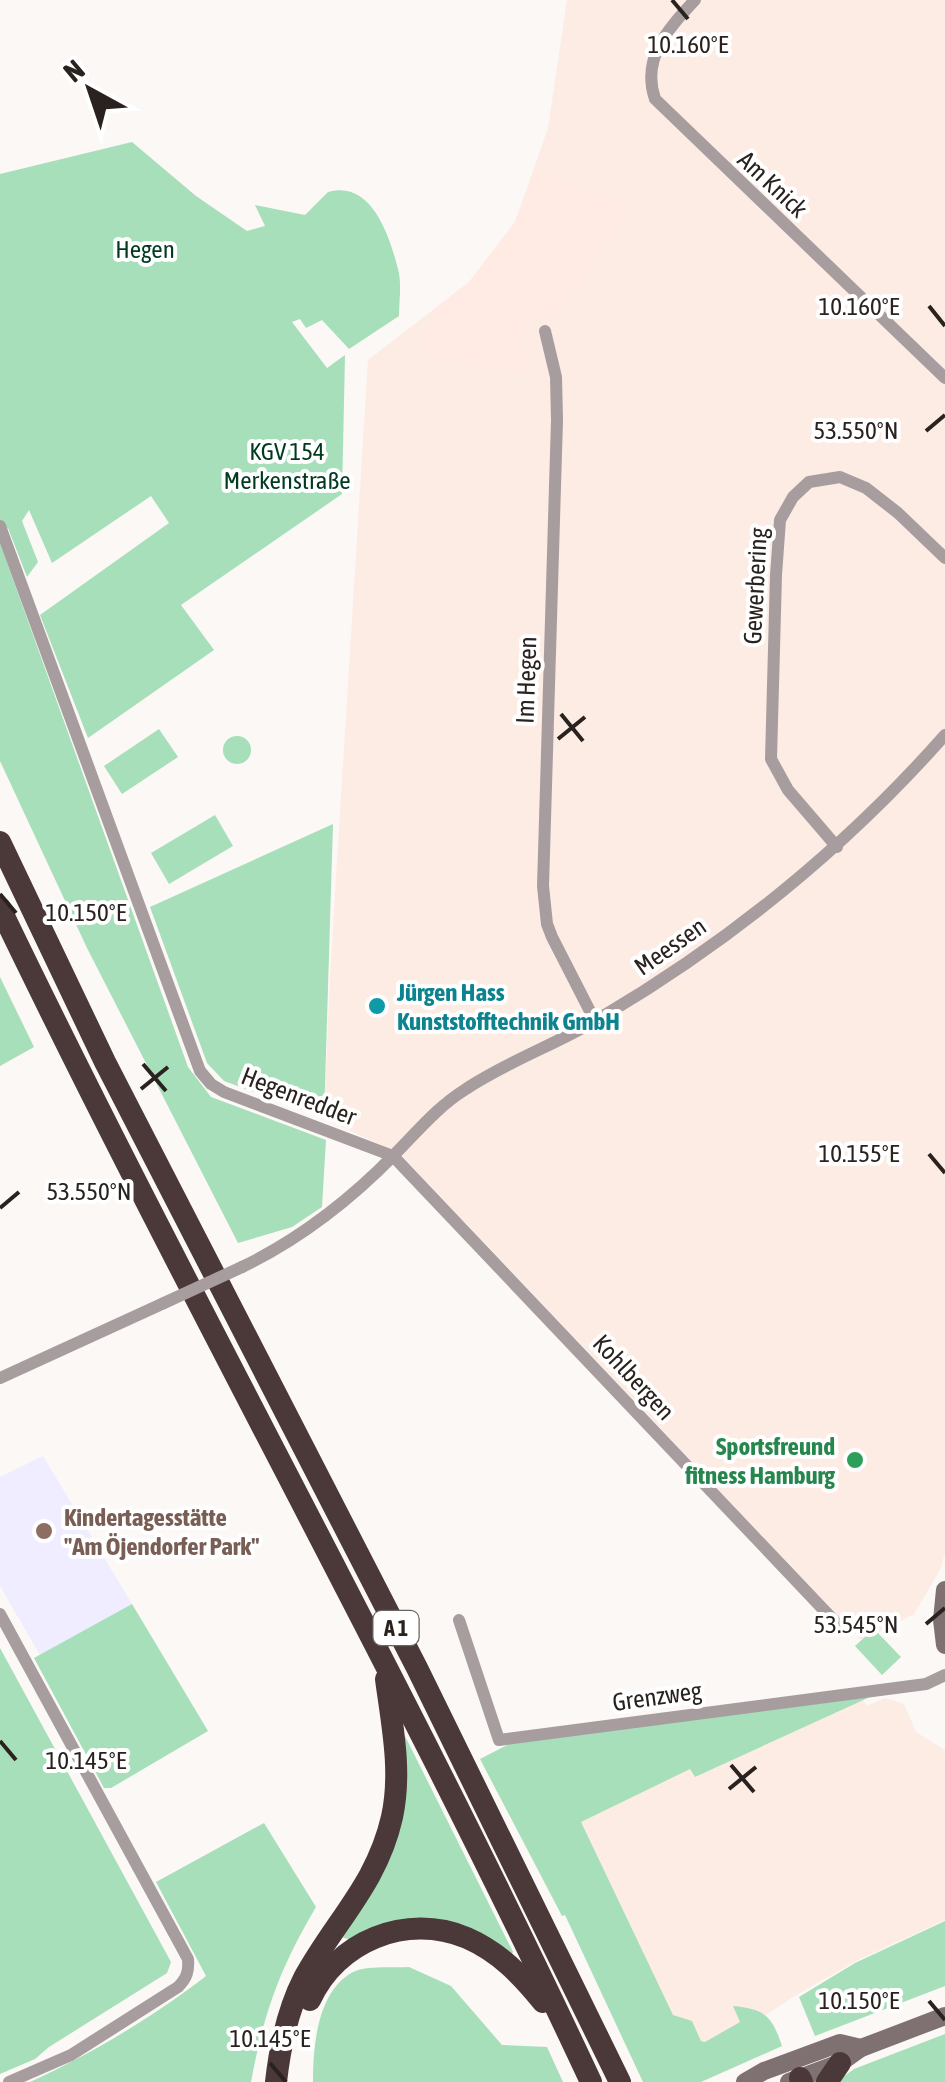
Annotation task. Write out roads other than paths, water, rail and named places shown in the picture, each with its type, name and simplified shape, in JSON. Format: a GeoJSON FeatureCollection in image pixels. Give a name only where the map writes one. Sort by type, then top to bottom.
{"type":"FeatureCollection","features":[{"type":"Feature","properties":{"kind":"highway","name":"A 1"},"geometry":{"type":"LineString","coordinates":[[0,842],[113,1080],[417,1668],[620,2082]]}},
{"type":"Feature","properties":{"kind":"highway","name":"A 1"},"geometry":{"type":"LineString","coordinates":[[0,908],[89,1092],[384,1661],[591,2082]]}},
{"type":"Feature","properties":{"kind":"highway"},"geometry":{"type":"LineString","coordinates":[[264,2082],[280,2051],[296,1993],[368,1883],[389,1830],[396,1792],[396,1752],[384,1661]]}},
{"type":"Feature","properties":{"kind":"highway"},"geometry":{"type":"LineString","coordinates":[[286,2081],[302,2021],[328,1968],[360,1943],[407,1930],[464,1937],[503,1959],[570,2036]]}},
{"type":"Feature","properties":{"kind":"highway"},"geometry":{"type":"LineString","coordinates":[[280,2051],[286,2081]]}},
{"type":"Feature","properties":{"kind":"main road"},"geometry":{"type":"LineString","coordinates":[[945,1590],[945,1645]]}},
{"type":"Feature","properties":{"kind":"main road"},"geometry":{"type":"LineString","coordinates":[[745,2082],[809,2073],[945,2016]]}},
{"type":"Feature","properties":{"kind":"main road"},"geometry":{"type":"LineString","coordinates":[[809,2073],[840,2042],[861,2048]]}},
{"type":"Feature","properties":{"kind":"street","name":"Am Knick"},"geometry":{"type":"LineString","coordinates":[[695,0],[670,26],[650,62],[655,99],[945,378]]}},
{"type":"Feature","properties":{"kind":"street","name":"Im Hegen"},"geometry":{"type":"LineString","coordinates":[[545,331],[556,377],[557,420],[543,886],[547,924],[595,1021]]}},
{"type":"Feature","properties":{"kind":"street","name":"Gewerbering"},"geometry":{"type":"LineString","coordinates":[[836,846],[788,790],[772,759],[780,520],[809,482],[840,477],[866,488],[945,558]]}},
{"type":"Feature","properties":{"kind":"street","name":"Hegenredder"},"geometry":{"type":"LineString","coordinates":[[0,526],[200,1071],[224,1092],[394,1156]]}},
{"type":"Feature","properties":{"kind":"street","name":"Meessen"},"geometry":{"type":"LineString","coordinates":[[394,1156],[432,1113],[468,1087],[595,1021],[688,964],[836,846],[945,735]]}},
{"type":"Feature","properties":{"kind":"street"},"geometry":{"type":"LineString","coordinates":[[0,1378],[242,1267],[309,1230],[394,1156]]}},
{"type":"Feature","properties":{"kind":"street","name":"Kohlbergen"},"geometry":{"type":"LineString","coordinates":[[394,1156],[841,1628]]}},
{"type":"Feature","properties":{"kind":"street"},"geometry":{"type":"LineString","coordinates":[[0,1614],[188,1959],[188,1975],[178,1987],[71,2054],[10,2082]]}},
{"type":"Feature","properties":{"kind":"street","name":"Grenzweg"},"geometry":{"type":"LineString","coordinates":[[459,1620],[499,1740],[926,1684],[945,1675]]}},
{"type":"Feature","properties":{"kind":"place","name":"Jürgen Hass Kunststofftechnik GmbH"},"geometry":{"type":"Point","coordinates":[377,1006]}},
{"type":"Feature","properties":{"kind":"place","name":"Sportsfreund fitness Hamburg"},"geometry":{"type":"Point","coordinates":[855,1460]}},
{"type":"Feature","properties":{"kind":"place","name":"Kindertagesstätte \"Am Öjendorfer Park\""},"geometry":{"type":"Point","coordinates":[44,1531]}},
{"type":"Feature","properties":{"kind":"park label","name":"Hegen"},"geometry":{"type":"Point","coordinates":[145,249]}},
{"type":"Feature","properties":{"kind":"park label","name":"KGV 154 Merkenstraße"},"geometry":{"type":"Point","coordinates":[287,466]}}]}
